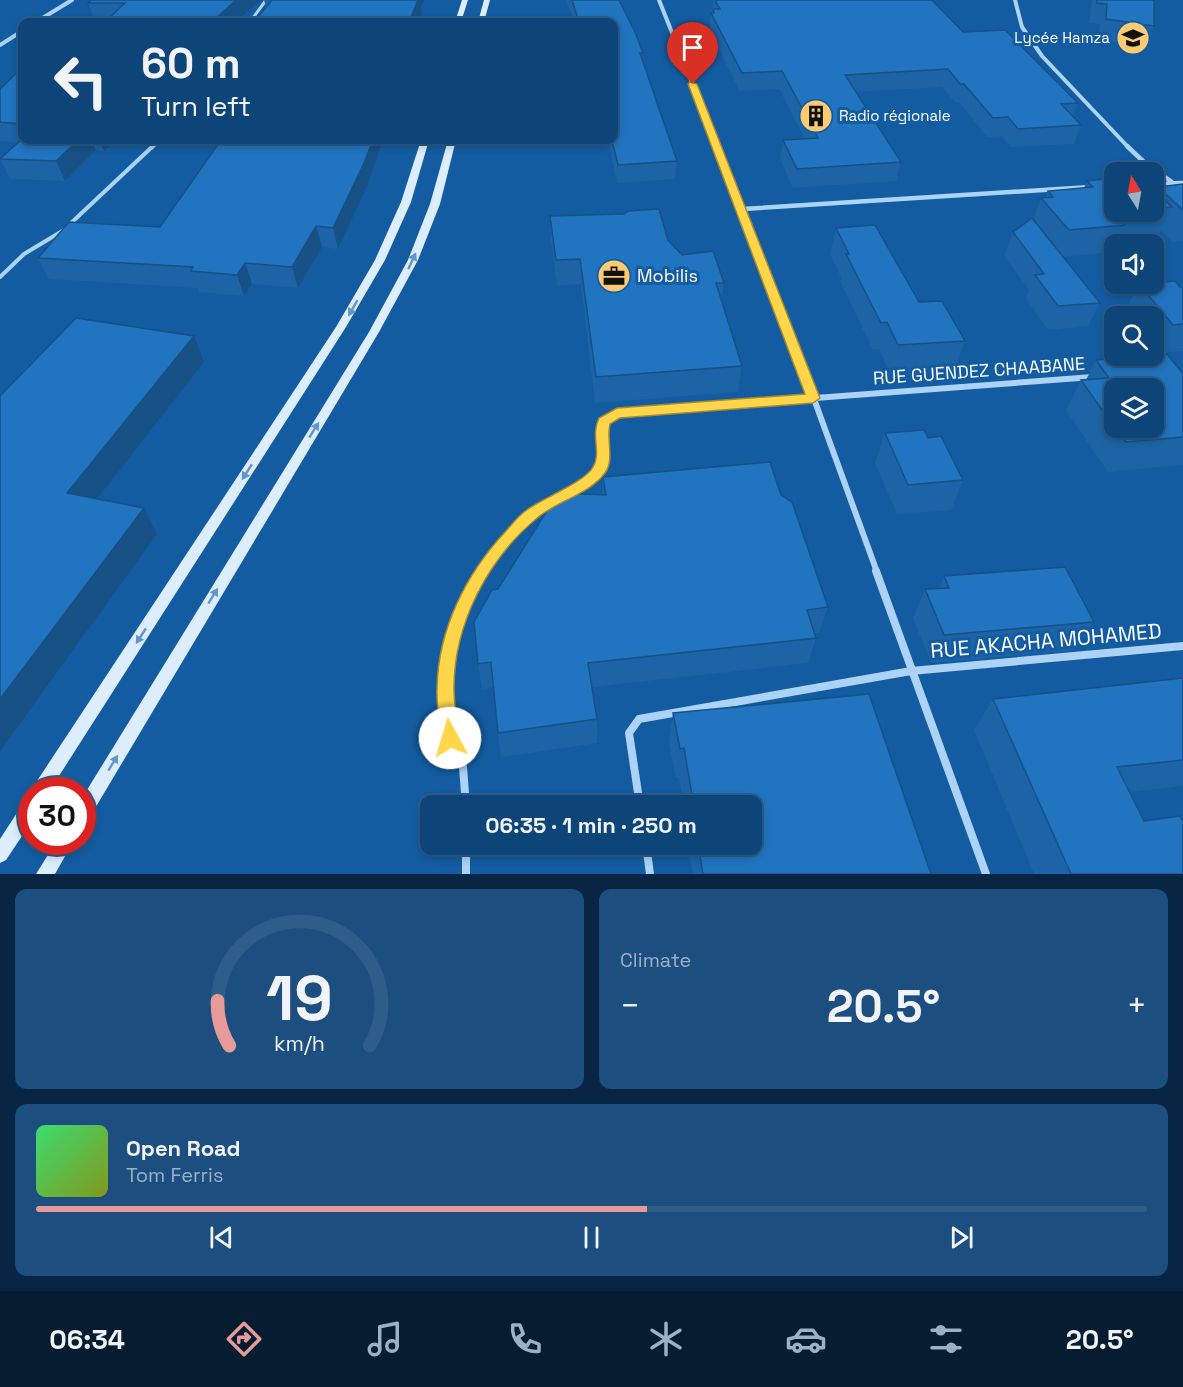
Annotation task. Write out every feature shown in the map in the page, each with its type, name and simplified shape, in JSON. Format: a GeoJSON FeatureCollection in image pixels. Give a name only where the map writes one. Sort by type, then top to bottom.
{"type":"FeatureCollection","features":[{"type":"Feature","properties":{"kind":"main road"},"geometry":{"type":"LineString","coordinates":[[459,18],[465,0]]}},
{"type":"Feature","properties":{"kind":"main road"},"geometry":{"type":"LineString","coordinates":[[482,18],[487,0]]}},
{"type":"Feature","properties":{"kind":"main road"},"geometry":{"type":"LineString","coordinates":[[49,777],[341,327],[381,260],[406,202],[424,144]]}},
{"type":"Feature","properties":{"kind":"main road"},"geometry":{"type":"LineString","coordinates":[[96,791],[374,332],[413,260],[435,204],[451,144]]}},
{"type":"Feature","properties":{"kind":"main road"},"geometry":{"type":"LineString","coordinates":[[0,854],[18,826]]}},
{"type":"Feature","properties":{"kind":"main road"},"geometry":{"type":"LineString","coordinates":[[45,874],[57,855]]}},
{"type":"Feature","properties":{"kind":"street"},"geometry":{"type":"LineString","coordinates":[[43,18],[72,0]]}},
{"type":"Feature","properties":{"kind":"street"},"geometry":{"type":"LineString","coordinates":[[660,0],[743,209],[986,874]]}},
{"type":"Feature","properties":{"kind":"street"},"geometry":{"type":"LineString","coordinates":[[1015,0],[1022,27],[1042,56],[1113,133],[1144,163],[1172,183]]}},
{"type":"Feature","properties":{"kind":"street"},"geometry":{"type":"LineString","coordinates":[[0,45],[18,34]]}},
{"type":"Feature","properties":{"kind":"street"},"geometry":{"type":"LineString","coordinates":[[1164,183],[1183,183]]}},
{"type":"Feature","properties":{"kind":"street"},"geometry":{"type":"LineString","coordinates":[[743,209],[1102,186]]}},
{"type":"Feature","properties":{"kind":"street","name":"RUE GUENDEZ CHAABANE"},"geometry":{"type":"LineString","coordinates":[[465,795],[463,767],[450,738],[445,687],[452,640],[467,596],[496,551],[531,514],[582,484],[600,470],[604,452],[600,436],[604,422],[617,413],[1102,376]]}},
{"type":"Feature","properties":{"kind":"street","name":"RUE AKACHA MOHAMED"},"geometry":{"type":"LineString","coordinates":[[638,795],[629,733],[639,719],[911,671],[1183,646]]}},
{"type":"Feature","properties":{"kind":"street"},"geometry":{"type":"LineString","coordinates":[[466,855],[466,874]]}},
{"type":"Feature","properties":{"kind":"street"},"geometry":{"type":"LineString","coordinates":[[647,855],[650,874]]}},
{"type":"Feature","properties":{"kind":"lane"},"geometry":{"type":"LineString","coordinates":[[253,18],[266,0]]}},
{"type":"Feature","properties":{"kind":"lane"},"geometry":{"type":"LineString","coordinates":[[0,277],[24,254],[63,231],[156,144]]}},
{"type":"Feature","properties":{"kind":"building"},"geometry":{"type":"Polygon","coordinates":[[[91,0],[236,0],[216,18],[109,18],[125,3],[88,3],[91,0]]]}},
{"type":"Feature","properties":{"kind":"building"},"geometry":{"type":"Polygon","coordinates":[[[272,0],[418,0],[411,18],[257,18],[272,0]]]}},
{"type":"Feature","properties":{"kind":"building"},"geometry":{"type":"Polygon","coordinates":[[[572,0],[619,0],[643,53],[640,53],[677,161],[618,165],[613,144],[618,144],[618,18],[578,18],[572,0]]]}},
{"type":"Feature","properties":{"kind":"building"},"geometry":{"type":"Polygon","coordinates":[[[715,0],[932,0],[963,32],[1005,30],[1078,103],[1061,104],[1081,125],[1018,129],[1008,117],[993,118],[948,69],[845,75],[901,162],[797,169],[783,140],[818,138],[782,71],[742,73],[711,13],[714,13],[713,9],[720,9],[715,0]]]}},
{"type":"Feature","properties":{"kind":"building"},"geometry":{"type":"Polygon","coordinates":[[[1097,0],[1154,0],[1154,26],[1106,19],[1107,4],[1097,3],[1097,0]]]}},
{"type":"Feature","properties":{"kind":"building"},"geometry":{"type":"Polygon","coordinates":[[[18,72],[18,124],[0,122],[0,89],[18,72]]]}},
{"type":"Feature","properties":{"kind":"building"},"geometry":{"type":"Polygon","coordinates":[[[18,143],[74,144],[56,161],[0,159],[18,143]]]}},
{"type":"Feature","properties":{"kind":"building"},"geometry":{"type":"Polygon","coordinates":[[[218,144],[371,144],[333,228],[316,226],[292,267],[245,263],[237,275],[191,271],[193,267],[38,258],[69,222],[160,227],[218,144]]]}},
{"type":"Feature","properties":{"kind":"building"},"geometry":{"type":"Polygon","coordinates":[[[1104,179],[1104,222],[1122,222],[1125,225],[1069,230],[1041,198],[1053,197],[1048,191],[1093,187],[1087,181],[1104,179]]]}},
{"type":"Feature","properties":{"kind":"building"},"geometry":{"type":"Polygon","coordinates":[[[1183,184],[1183,210],[1164,193],[1164,186],[1183,184]]]}},
{"type":"Feature","properties":{"kind":"building"},"geometry":{"type":"Polygon","coordinates":[[[1164,199],[1172,207],[1164,208],[1164,199]]]}},
{"type":"Feature","properties":{"kind":"building"},"geometry":{"type":"Polygon","coordinates":[[[659,209],[668,240],[682,255],[713,251],[724,283],[716,283],[742,366],[596,377],[580,259],[556,260],[550,216],[624,214],[628,211],[659,209]]]}},
{"type":"Feature","properties":{"kind":"building"},"geometry":{"type":"Polygon","coordinates":[[[1032,218],[1100,303],[1058,306],[1035,275],[1044,274],[1013,232],[1032,218]]]}},
{"type":"Feature","properties":{"kind":"building"},"geometry":{"type":"Polygon","coordinates":[[[875,225],[919,302],[942,301],[965,341],[898,345],[887,322],[881,323],[846,254],[849,254],[836,228],[875,225]]]}},
{"type":"Feature","properties":{"kind":"building"},"geometry":{"type":"Polygon","coordinates":[[[1175,281],[1183,287],[1183,324],[1173,325],[1164,314],[1164,306],[1157,306],[1147,294],[1164,294],[1164,282],[1175,281]]]}},
{"type":"Feature","properties":{"kind":"building"},"geometry":{"type":"Polygon","coordinates":[[[76,318],[194,336],[67,493],[144,508],[0,699],[0,396],[76,318]]]}},
{"type":"Feature","properties":{"kind":"building"},"geometry":{"type":"Polygon","coordinates":[[[1164,354],[1167,354],[1183,374],[1183,437],[1126,442],[1123,438],[1164,438],[1164,378],[1109,378],[1096,360],[1104,359],[1104,366],[1164,366],[1164,354]]]}},
{"type":"Feature","properties":{"kind":"building"},"geometry":{"type":"Polygon","coordinates":[[[1104,378],[1104,413],[1081,380],[1104,378]]]}},
{"type":"Feature","properties":{"kind":"building"},"geometry":{"type":"Polygon","coordinates":[[[924,430],[928,438],[941,436],[963,480],[908,485],[885,433],[924,430]]]}},
{"type":"Feature","properties":{"kind":"building"},"geometry":{"type":"Polygon","coordinates":[[[770,462],[781,495],[792,502],[828,607],[807,610],[816,638],[588,663],[597,719],[498,733],[491,662],[478,664],[474,622],[492,590],[498,589],[558,493],[606,495],[603,477],[770,462]]]}},
{"type":"Feature","properties":{"kind":"building"},"geometry":{"type":"Polygon","coordinates":[[[1065,567],[1094,622],[944,635],[925,589],[949,588],[944,576],[1065,567]]]}},
{"type":"Feature","properties":{"kind":"building"},"geometry":{"type":"Polygon","coordinates":[[[1183,678],[1183,760],[1117,767],[1144,821],[1180,816],[1183,821],[1183,874],[1071,874],[993,699],[1183,678]]]}},
{"type":"Feature","properties":{"kind":"building"},"geometry":{"type":"Polygon","coordinates":[[[869,694],[931,874],[703,874],[700,855],[762,855],[762,795],[692,795],[684,748],[680,749],[673,713],[869,694]]]}},
{"type":"Feature","properties":{"kind":"place","name":"Lycée Hamza"},"geometry":{"type":"Point","coordinates":[1133,38]}},
{"type":"Feature","properties":{"kind":"place","name":"Radio régionale"},"geometry":{"type":"Point","coordinates":[816,116]}},
{"type":"Feature","properties":{"kind":"place","name":"Mobilis"},"geometry":{"type":"Point","coordinates":[614,276]}},
{"type":"Feature","properties":{"kind":"route"},"geometry":{"type":"LineString","coordinates":[[450,738],[445,687],[452,640],[467,596],[496,551],[531,514],[582,484],[600,470],[604,452],[600,436],[604,422],[617,413],[813,398],[743,209],[693,84]]}}]}
